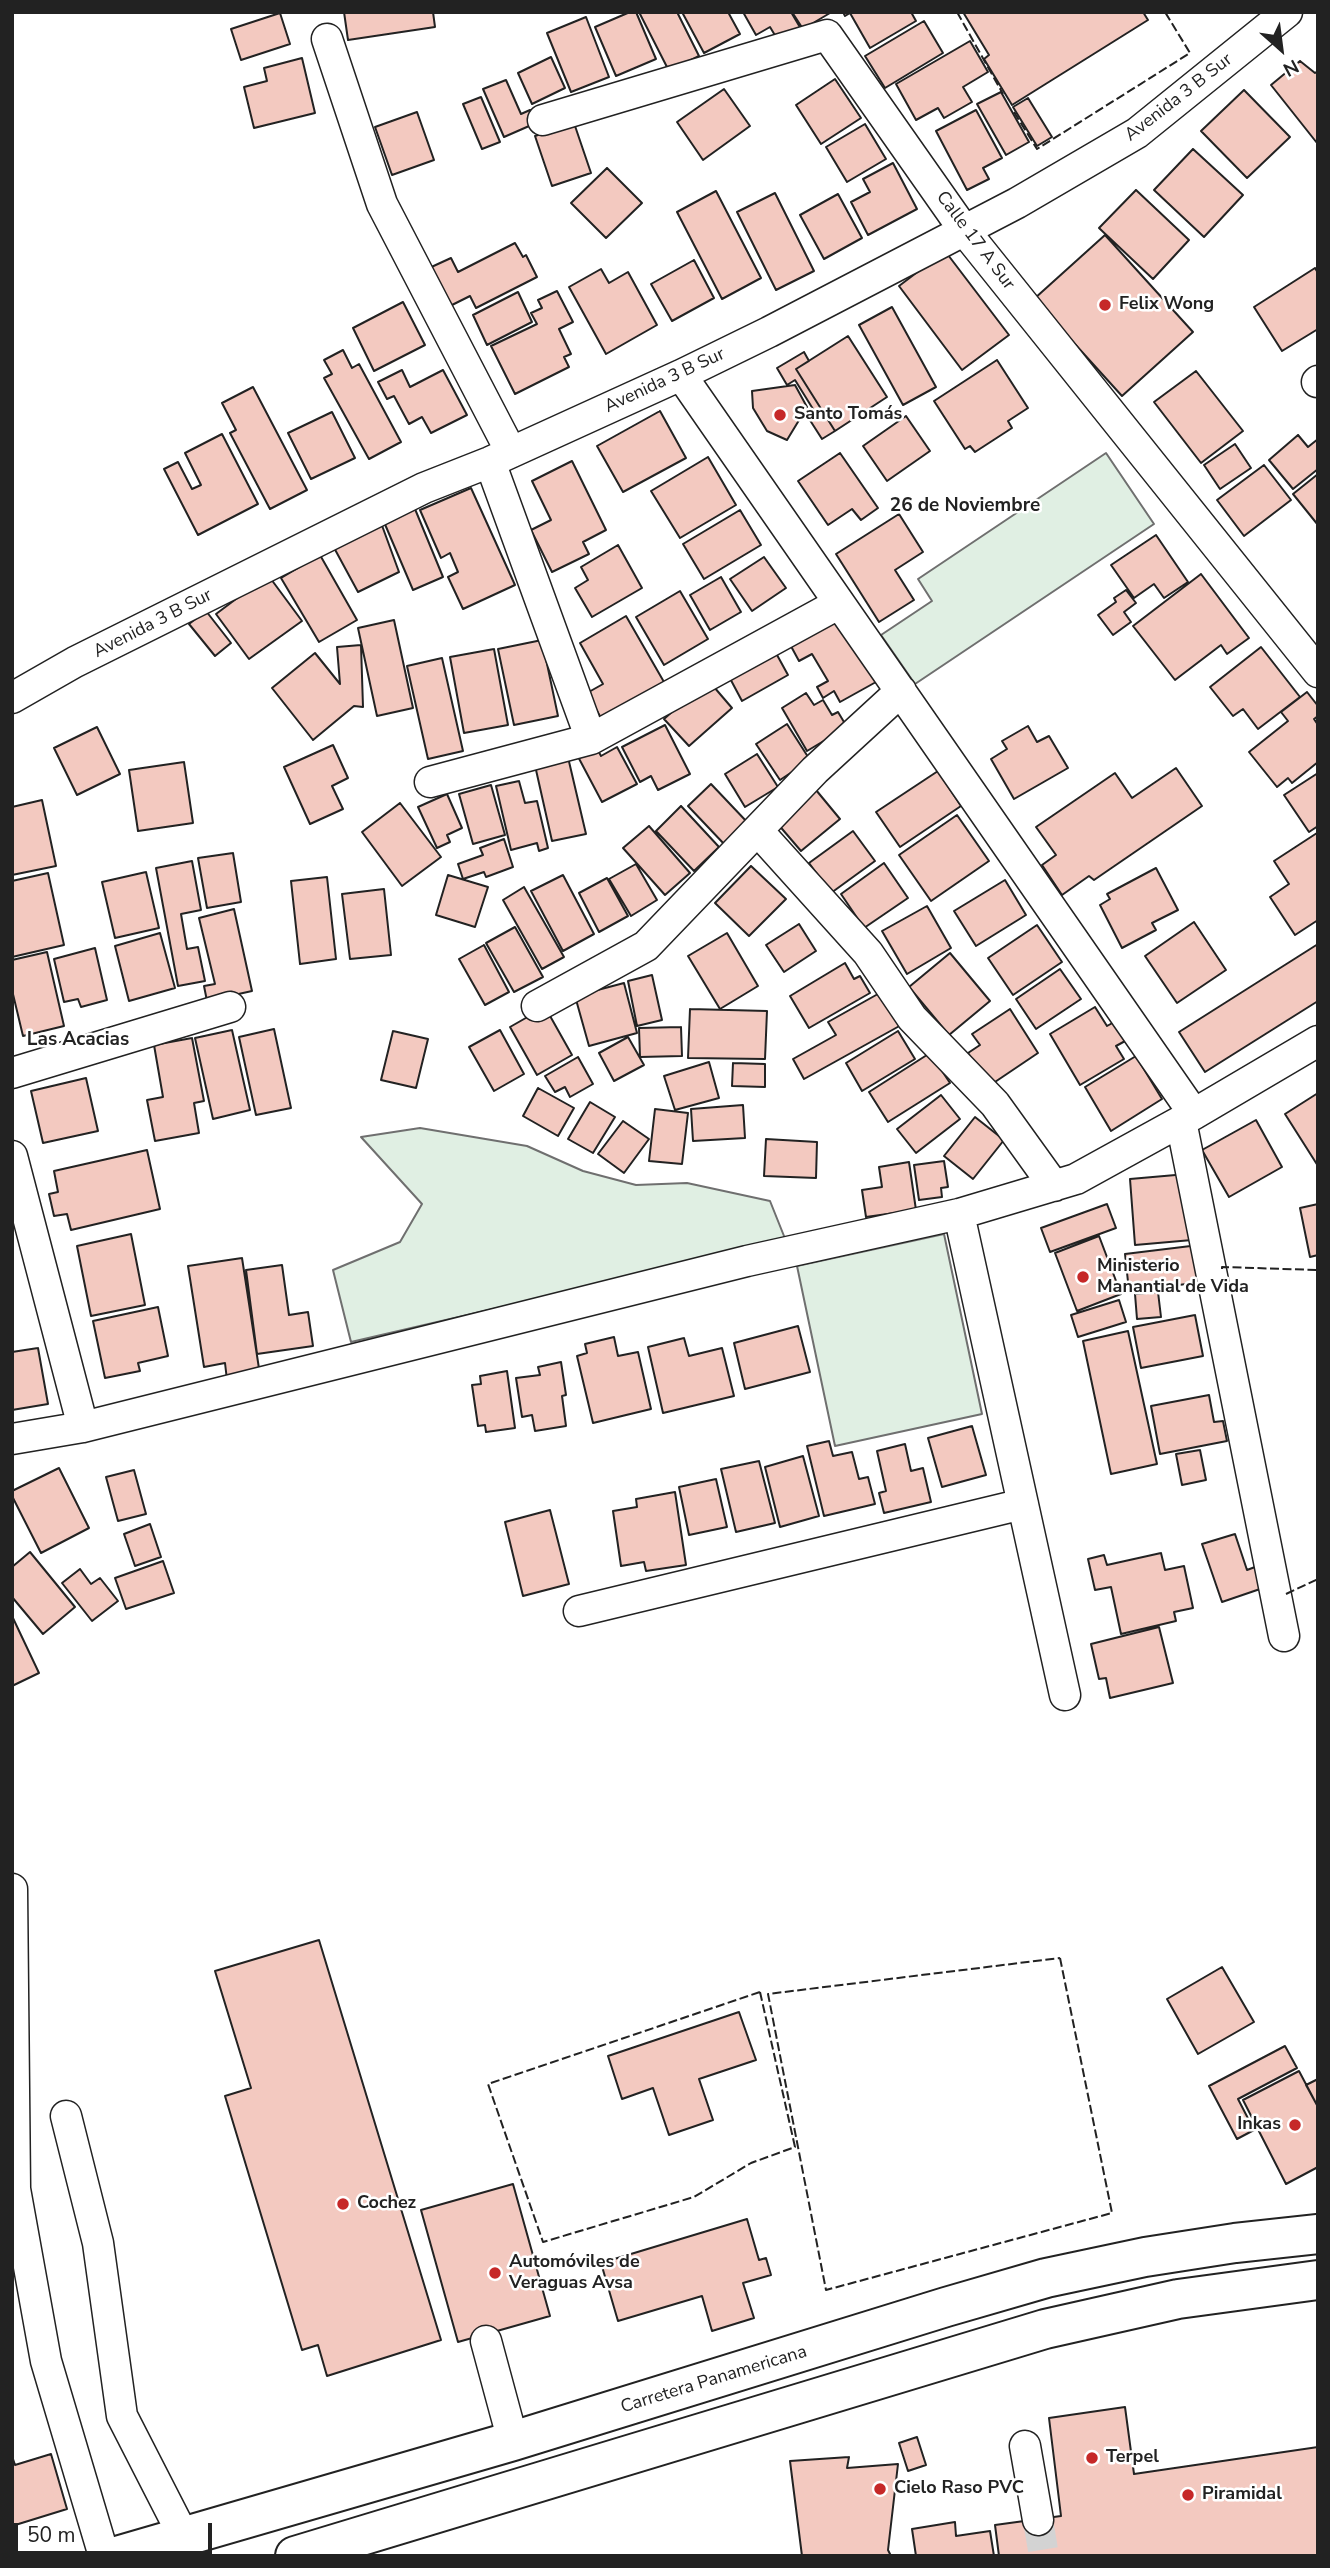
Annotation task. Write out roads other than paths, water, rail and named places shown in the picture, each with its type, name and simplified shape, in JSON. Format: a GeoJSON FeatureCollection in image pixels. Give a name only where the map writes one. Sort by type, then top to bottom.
{"type":"FeatureCollection","features":[{"type":"Feature","properties":{"kind":"highway","name":"Carretera Panamericana"},"geometry":{"type":"LineString","coordinates":[[117,2556],[188,2546],[513,2441],[1046,2278],[1145,2257],[1318,2234]]}},
{"type":"Feature","properties":{"kind":"highway"},"geometry":{"type":"LineString","coordinates":[[1178,2299],[1193,2280],[1215,2269],[1318,2247]]}},
{"type":"Feature","properties":{"kind":"highway"},"geometry":{"type":"LineString","coordinates":[[311,2553],[1045,2329],[1178,2299],[1310,2280]]}},
{"type":"Feature","properties":{"kind":"highway"},"geometry":{"type":"LineString","coordinates":[[946,2307],[1133,2283],[1155,2285],[1178,2299]]}},
{"type":"Feature","properties":{"kind":"highway"},"geometry":{"type":"LineString","coordinates":[[311,2553],[327,2529],[347,2514],[497,2461],[594,2416]]}},
{"type":"Feature","properties":{"kind":"highway"},"geometry":{"type":"LineString","coordinates":[[188,2546],[270,2538],[299,2541],[311,2553]]}},
{"type":"Feature","properties":{"kind":"street","name":"Avenida 3 B Sur"},"geometry":{"type":"LineString","coordinates":[[12,698],[75,663],[411,494],[681,375],[1017,203],[1137,133],[1287,12]]}},
{"type":"Feature","properties":{"kind":"street","name":"Calle 17 A Sur"},"geometry":{"type":"LineString","coordinates":[[543,120],[827,35],[964,230],[1318,672]]}},
{"type":"Feature","properties":{"kind":"street"},"geometry":{"type":"LineString","coordinates":[[327,39],[382,204],[500,457],[591,739]]}},
{"type":"Feature","properties":{"kind":"street"},"geometry":{"type":"LineString","coordinates":[[681,375],[901,691],[1188,1117],[1284,1636]]}},
{"type":"Feature","properties":{"kind":"street"},"geometry":{"type":"LineString","coordinates":[[430,782],[591,739],[838,604]]}},
{"type":"Feature","properties":{"kind":"street"},"geometry":{"type":"LineString","coordinates":[[537,1006],[646,946],[815,770],[901,691]]}},
{"type":"Feature","properties":{"kind":"street"},"geometry":{"type":"LineString","coordinates":[[758,831],[868,953],[912,1018],[995,1104],[1054,1186]]}},
{"type":"Feature","properties":{"kind":"street"},"geometry":{"type":"LineString","coordinates":[[12,1073],[230,1007]]}},
{"type":"Feature","properties":{"kind":"street"},"geometry":{"type":"LineString","coordinates":[[12,1439],[83,1427],[734,1265],[959,1214],[1054,1186],[1076,1179],[1318,1041]]}},
{"type":"Feature","properties":{"kind":"street"},"geometry":{"type":"LineString","coordinates":[[12,1156],[83,1427]]}},
{"type":"Feature","properties":{"kind":"street"},"geometry":{"type":"LineString","coordinates":[[959,1214],[1065,1695]]}},
{"type":"Feature","properties":{"kind":"street"},"geometry":{"type":"LineString","coordinates":[[579,1611],[1023,1504]]}},
{"type":"Feature","properties":{"kind":"street"},"geometry":{"type":"LineString","coordinates":[[12,1889],[15,2189],[46,2361],[104,2556]]}},
{"type":"Feature","properties":{"kind":"street"},"geometry":{"type":"LineString","coordinates":[[66,2116],[98,2244],[122,2416],[188,2546]]}},
{"type":"Feature","properties":{"kind":"street"},"geometry":{"type":"LineString","coordinates":[[486,2341],[513,2441]]}},
{"type":"Feature","properties":{"kind":"street"},"geometry":{"type":"LineString","coordinates":[[1025,2446],[1038,2519]]}},
{"type":"Feature","properties":{"kind":"tunnel"},"geometry":{"type":"LineString","coordinates":[[1038,2520],[1044,2556]]}},
{"type":"Feature","properties":{"kind":"place","name":"Felix Wong"},"geometry":{"type":"Point","coordinates":[1105,305]}},
{"type":"Feature","properties":{"kind":"place","name":"Santo Tomás"},"geometry":{"type":"Point","coordinates":[780,415]}},
{"type":"Feature","properties":{"kind":"place","name":"Ministerio Manantial de Vida"},"geometry":{"type":"Point","coordinates":[1083,1277]}},
{"type":"Feature","properties":{"kind":"place","name":"Inkas"},"geometry":{"type":"Point","coordinates":[1295,2125]}},
{"type":"Feature","properties":{"kind":"place","name":"Cochez"},"geometry":{"type":"Point","coordinates":[343,2204]}},
{"type":"Feature","properties":{"kind":"place","name":"Automóviles de Veraguas Avsa"},"geometry":{"type":"Point","coordinates":[495,2273]}},
{"type":"Feature","properties":{"kind":"place","name":"Terpel"},"geometry":{"type":"Point","coordinates":[1092,2458]}},
{"type":"Feature","properties":{"kind":"place","name":"Cielo Raso PVC"},"geometry":{"type":"Point","coordinates":[880,2489]}},
{"type":"Feature","properties":{"kind":"place","name":"Piramidal"},"geometry":{"type":"Point","coordinates":[1188,2495]}},
{"type":"Feature","properties":{"kind":"district","name":"26 de Noviembre"},"geometry":{"type":"Point","coordinates":[965,506]}},
{"type":"Feature","properties":{"kind":"district","name":"Las Acacias"},"geometry":{"type":"Point","coordinates":[78,1040]}}]}
